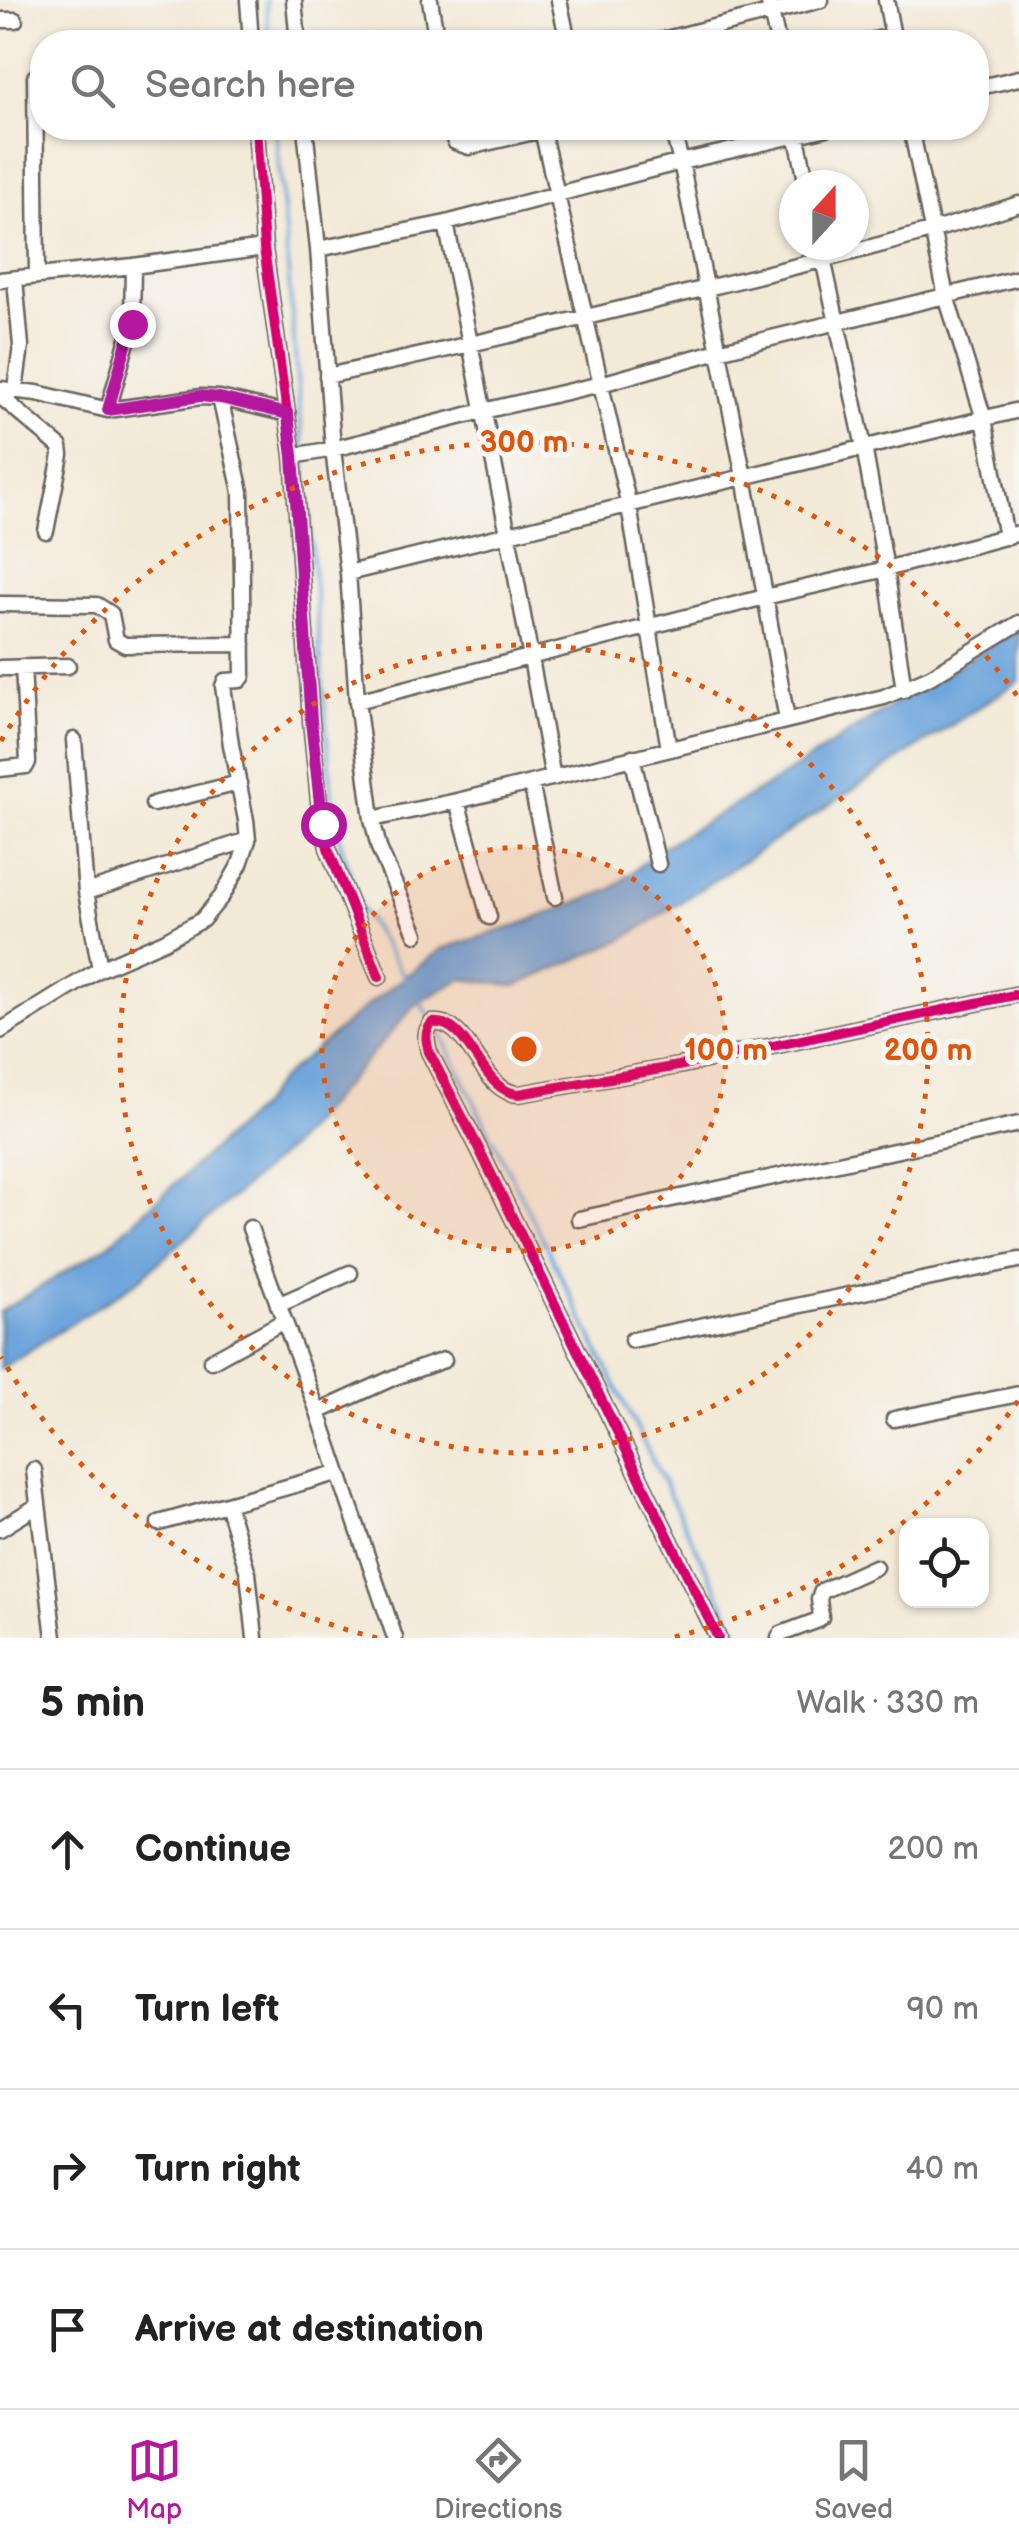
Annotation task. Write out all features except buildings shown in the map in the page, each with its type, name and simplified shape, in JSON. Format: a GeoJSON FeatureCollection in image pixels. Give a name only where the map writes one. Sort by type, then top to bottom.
{"type":"FeatureCollection","features":[{"type":"Feature","properties":{"kind":"street"},"geometry":{"type":"LineString","coordinates":[[248,0],[250,30]]}},
{"type":"Feature","properties":{"kind":"street"},"geometry":{"type":"LineString","coordinates":[[294,0],[297,30]]}},
{"type":"Feature","properties":{"kind":"street"},"geometry":{"type":"LineString","coordinates":[[430,0],[435,30]]}},
{"type":"Feature","properties":{"kind":"street"},"geometry":{"type":"LineString","coordinates":[[559,0],[565,30]]}},
{"type":"Feature","properties":{"kind":"street"},"geometry":{"type":"LineString","coordinates":[[692,30],[769,6],[821,0]]}},
{"type":"Feature","properties":{"kind":"street"},"geometry":{"type":"LineString","coordinates":[[886,0],[891,30]]}},
{"type":"Feature","properties":{"kind":"street"},"geometry":{"type":"LineString","coordinates":[[989,85],[1019,78]]}},
{"type":"Feature","properties":{"kind":"street"},"geometry":{"type":"LineString","coordinates":[[36,140],[37,275]]}},
{"type":"Feature","properties":{"kind":"street"},"geometry":{"type":"LineString","coordinates":[[257,140],[264,248],[296,455],[311,721],[323,824],[338,876],[379,977]]}},
{"type":"Feature","properties":{"kind":"street"},"geometry":{"type":"LineString","coordinates":[[306,140],[327,376],[326,450],[348,573],[357,701],[372,819],[379,848],[416,934]]}},
{"type":"Feature","properties":{"kind":"street"},"geometry":{"type":"LineString","coordinates":[[454,140],[469,147],[499,140]]}},
{"type":"Feature","properties":{"kind":"street"},"geometry":{"type":"LineString","coordinates":[[549,140],[557,194],[629,506],[669,749]]}},
{"type":"Feature","properties":{"kind":"street"},"geometry":{"type":"LineString","coordinates":[[675,140],[744,477],[787,720]]}},
{"type":"Feature","properties":{"kind":"street"},"geometry":{"type":"LineString","coordinates":[[318,250],[446,222],[765,140]]}},
{"type":"Feature","properties":{"kind":"street"},"geometry":{"type":"LineString","coordinates":[[797,140],[804,170]]}},
{"type":"Feature","properties":{"kind":"street"},"geometry":{"type":"LineString","coordinates":[[357,701],[1013,535],[984,419],[946,296],[913,140]]}},
{"type":"Feature","properties":{"kind":"street"},"geometry":{"type":"LineString","coordinates":[[869,243],[932,232],[1019,204]]}},
{"type":"Feature","properties":{"kind":"street"},"geometry":{"type":"LineString","coordinates":[[446,222],[553,778]]}},
{"type":"Feature","properties":{"kind":"street"},"geometry":{"type":"LineString","coordinates":[[5,391],[20,346],[8,280],[264,248]]}},
{"type":"Feature","properties":{"kind":"street"},"geometry":{"type":"LineString","coordinates":[[327,376],[587,318],[796,260]]}},
{"type":"Feature","properties":{"kind":"street"},"geometry":{"type":"LineString","coordinates":[[824,260],[864,447],[904,690]]}},
{"type":"Feature","properties":{"kind":"street"},"geometry":{"type":"LineString","coordinates":[[108,410],[132,324],[133,266]]}},
{"type":"Feature","properties":{"kind":"street"},"geometry":{"type":"LineString","coordinates":[[296,455],[602,384],[718,351],[1019,278]]}},
{"type":"Feature","properties":{"kind":"street"},"geometry":{"type":"LineString","coordinates":[[5,391],[108,410],[184,398],[220,398],[288,414]]}},
{"type":"Feature","properties":{"kind":"street"},"geometry":{"type":"LineString","coordinates":[[5,391],[60,448],[46,532]]}},
{"type":"Feature","properties":{"kind":"street"},"geometry":{"type":"LineString","coordinates":[[0,1031],[100,969],[202,920],[232,880],[246,852],[246,820],[223,686],[225,681],[242,679],[241,492],[220,398]]}},
{"type":"Feature","properties":{"kind":"street"},"geometry":{"type":"LineString","coordinates":[[348,573],[1019,410]]}},
{"type":"Feature","properties":{"kind":"street"},"geometry":{"type":"LineString","coordinates":[[0,604],[97,606],[111,614],[116,640],[125,646],[243,644]]}},
{"type":"Feature","properties":{"kind":"street"},"geometry":{"type":"LineString","coordinates":[[372,819],[884,697],[930,677],[1019,623]]}},
{"type":"Feature","properties":{"kind":"street"},"geometry":{"type":"LineString","coordinates":[[0,668],[68,666]]}},
{"type":"Feature","properties":{"kind":"street"},"geometry":{"type":"LineString","coordinates":[[0,769],[22,768],[28,762],[22,668]]}},
{"type":"Feature","properties":{"kind":"street"},"geometry":{"type":"LineString","coordinates":[[74,740],[79,831],[100,969]]}},
{"type":"Feature","properties":{"kind":"street"},"geometry":{"type":"LineString","coordinates":[[632,757],[658,864]]}},
{"type":"Feature","properties":{"kind":"street"},"geometry":{"type":"LineString","coordinates":[[153,804],[239,783]]}},
{"type":"Feature","properties":{"kind":"street"},"geometry":{"type":"LineString","coordinates":[[531,783],[554,897]]}},
{"type":"Feature","properties":{"kind":"street"},"geometry":{"type":"LineString","coordinates":[[457,801],[489,917]]}},
{"type":"Feature","properties":{"kind":"street"},"geometry":{"type":"LineString","coordinates":[[86,892],[248,840]]}},
{"type":"Feature","properties":{"kind":"street"},"geometry":{"type":"LineString","coordinates":[[718,1638],[429,1052],[426,1031],[436,1022],[451,1027],[502,1089],[520,1094],[678,1066],[1019,994]]}},
{"type":"Feature","properties":{"kind":"street"},"geometry":{"type":"LineString","coordinates":[[579,1219],[1019,1124]]}},
{"type":"Feature","properties":{"kind":"street"},"geometry":{"type":"LineString","coordinates":[[250,1228],[396,1638]]}},
{"type":"Feature","properties":{"kind":"street"},"geometry":{"type":"LineString","coordinates":[[632,1340],[1019,1260]]}},
{"type":"Feature","properties":{"kind":"street"},"geometry":{"type":"LineString","coordinates":[[278,1305],[350,1273]]}},
{"type":"Feature","properties":{"kind":"street"},"geometry":{"type":"LineString","coordinates":[[211,1361],[284,1320]]}},
{"type":"Feature","properties":{"kind":"street"},"geometry":{"type":"LineString","coordinates":[[318,1412],[394,1377],[444,1360]]}},
{"type":"Feature","properties":{"kind":"street"},"geometry":{"type":"LineString","coordinates":[[894,1419],[1019,1394]]}},
{"type":"Feature","properties":{"kind":"street"},"geometry":{"type":"LineString","coordinates":[[34,1470],[54,1638]]}},
{"type":"Feature","properties":{"kind":"street"},"geometry":{"type":"LineString","coordinates":[[160,1522],[337,1473]]}},
{"type":"Feature","properties":{"kind":"street"},"geometry":{"type":"LineString","coordinates":[[227,1504],[248,1573],[255,1638]]}},
{"type":"Feature","properties":{"kind":"street"},"geometry":{"type":"LineString","coordinates":[[0,1529],[37,1506]]}},
{"type":"Feature","properties":{"kind":"street"},"geometry":{"type":"LineString","coordinates":[[779,1638],[821,1617],[822,1592],[875,1567]]}},
{"type":"Feature","properties":{"kind":"water"},"geometry":{"type":"Polygon","coordinates":[[[1019,629],[1019,681],[624,939],[516,986],[462,979],[417,1003],[291,1146],[136,1282],[0,1369],[0,1312],[108,1245],[259,1107],[280,1079],[441,949],[516,926],[612,889],[661,848],[1019,629]]]}},
{"type":"Feature","properties":{"kind":"waterway"},"geometry":{"type":"LineString","coordinates":[[266,0],[268,30]]}},
{"type":"Feature","properties":{"kind":"waterway"},"geometry":{"type":"LineString","coordinates":[[277,140],[303,448]]}},
{"type":"Feature","properties":{"kind":"waterway"},"geometry":{"type":"LineString","coordinates":[[304,457],[334,821],[359,906],[406,979]]}},
{"type":"Feature","properties":{"kind":"waterway"},"geometry":{"type":"LineString","coordinates":[[419,1000],[430,1017]]}},
{"type":"Feature","properties":{"kind":"waterway"},"geometry":{"type":"LineString","coordinates":[[438,1029],[741,1638]]}},
{"type":"Feature","properties":{"kind":"cycle path"},"geometry":{"type":"LineString","coordinates":[[257,140],[264,248],[293,456],[319,802],[328,848],[379,977]]}},
{"type":"Feature","properties":{"kind":"cycle path"},"geometry":{"type":"LineString","coordinates":[[718,1638],[429,1052],[428,1030],[432,1023],[457,1032],[494,1082],[519,1094],[678,1066],[1019,994]]}},
{"type":"Feature","properties":{"kind":"route"},"geometry":{"type":"LineString","coordinates":[[132,324],[108,410],[200,396],[288,414],[311,721],[323,824]]}}]}
